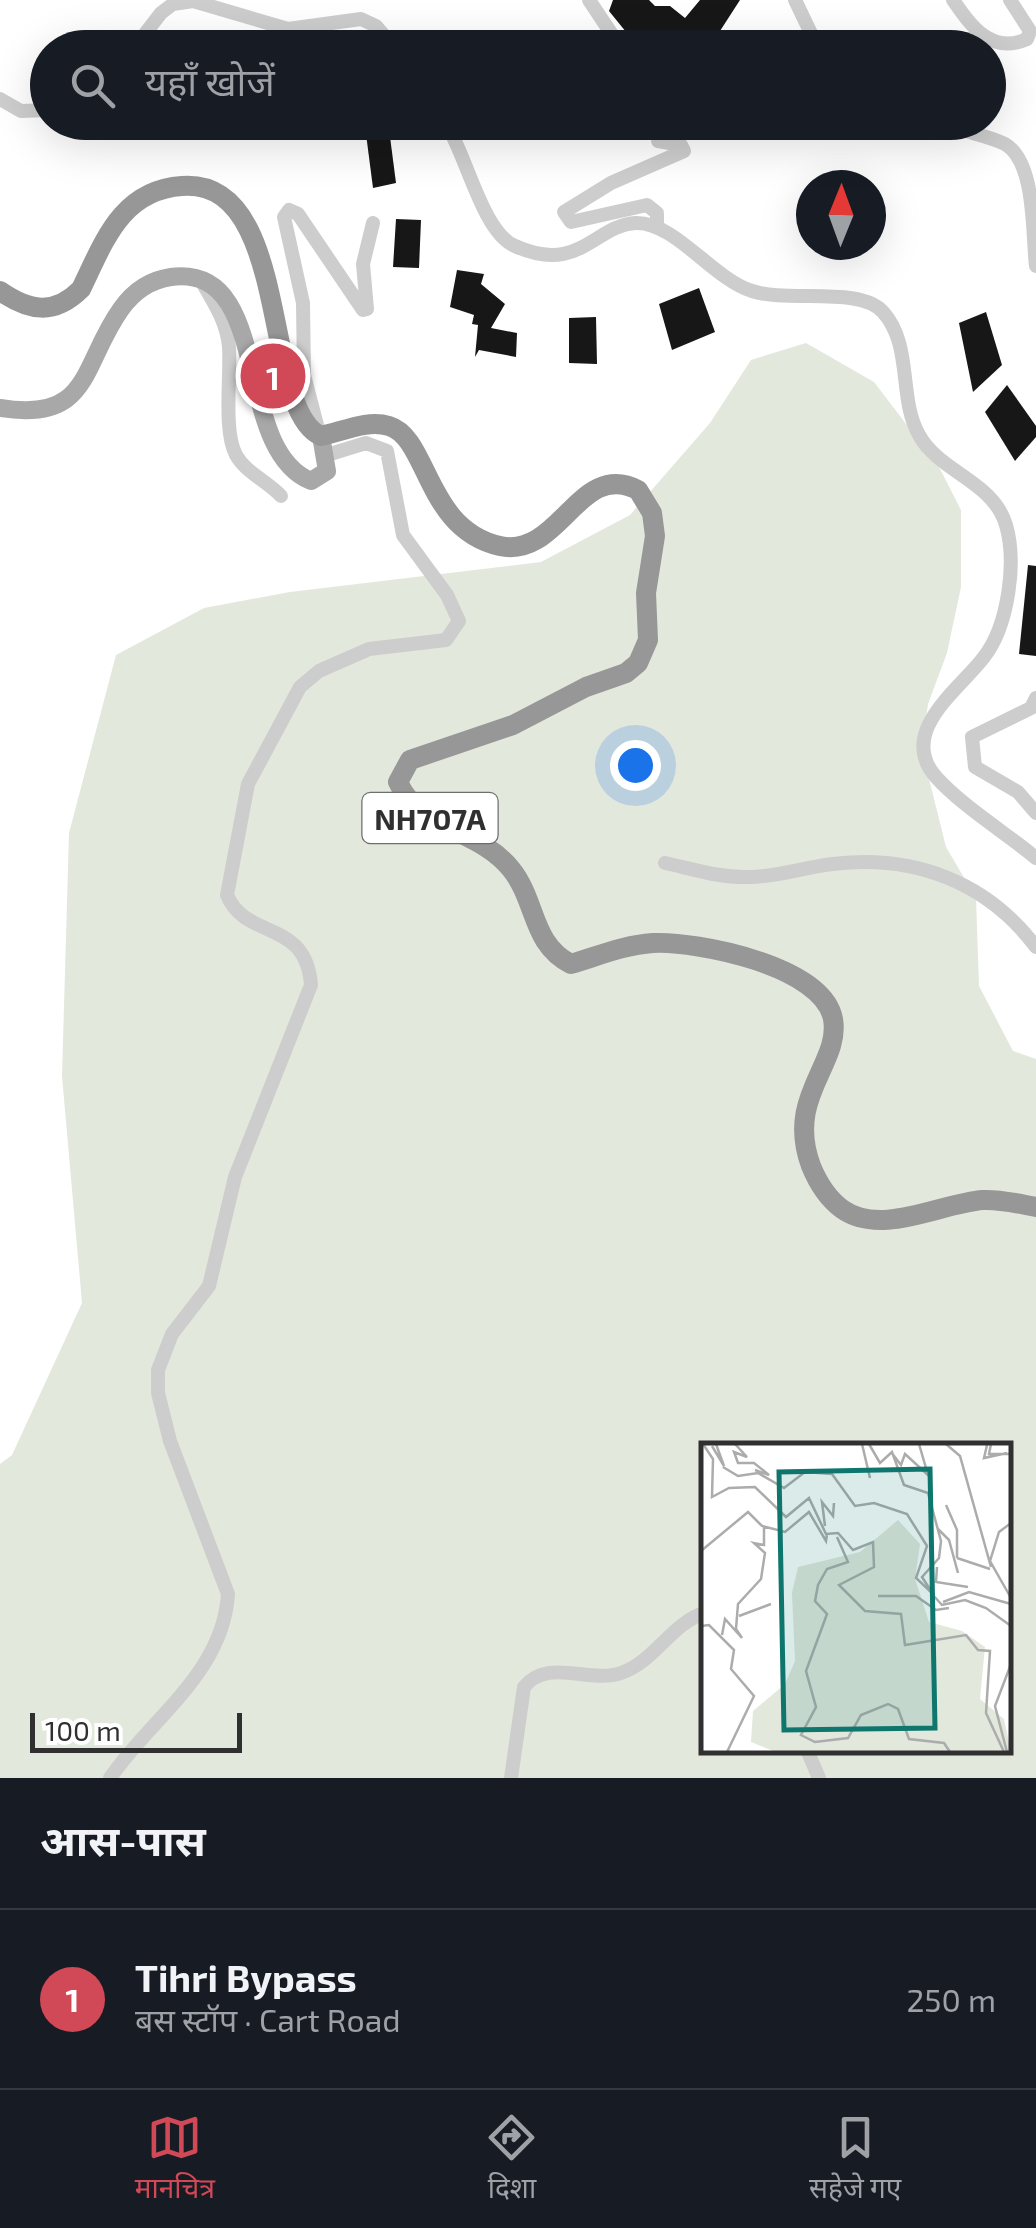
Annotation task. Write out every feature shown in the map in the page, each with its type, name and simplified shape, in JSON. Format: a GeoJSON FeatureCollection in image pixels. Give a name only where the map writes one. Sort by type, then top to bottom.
{"type":"FeatureCollection","features":[{"type":"Feature","properties":{"kind":"highway"},"geometry":{"type":"LineString","coordinates":[[0,291],[22,306],[54,307],[81,289],[126,207],[177,186],[200,186],[222,194],[236,209],[272,297],[295,398],[307,424],[324,446]]}},
{"type":"Feature","properties":{"kind":"highway","name":"NH707A"},"geometry":{"type":"LineString","coordinates":[[324,446],[362,426],[395,428],[410,444],[439,504],[451,518],[480,539],[499,546],[514,548],[546,535],[603,484],[616,483],[638,490],[652,512],[655,536],[646,593],[648,640],[638,663],[626,674],[586,687],[513,725],[410,760],[398,782],[408,806],[490,849],[520,882],[552,954],[571,964],[616,950],[673,944],[770,964],[821,995],[833,1027],[802,1124],[819,1185],[839,1208],[853,1216],[888,1218],[988,1200],[1036,1207]]}},
{"type":"Feature","properties":{"kind":"main road"},"geometry":{"type":"LineString","coordinates":[[0,408],[34,413],[51,409],[93,367],[111,324],[138,290],[170,278],[202,282],[228,303],[247,342],[265,428],[274,446],[311,481],[325,476],[324,446]]}},
{"type":"Feature","properties":{"kind":"street"},"geometry":{"type":"LineString","coordinates":[[589,0],[609,30]]}},
{"type":"Feature","properties":{"kind":"street"},"geometry":{"type":"LineString","coordinates":[[795,0],[809,30]]}},
{"type":"Feature","properties":{"kind":"street"},"geometry":{"type":"LineString","coordinates":[[953,0],[976,30]]}},
{"type":"Feature","properties":{"kind":"street"},"geometry":{"type":"LineString","coordinates":[[1006,43],[1027,40],[1030,32],[1010,0]]}},
{"type":"Feature","properties":{"kind":"street"},"geometry":{"type":"LineString","coordinates":[[148,30],[173,4],[193,1],[288,29],[361,19],[379,30]]}},
{"type":"Feature","properties":{"kind":"street"},"geometry":{"type":"LineString","coordinates":[[0,100],[21,112],[30,111]]}},
{"type":"Feature","properties":{"kind":"street"},"geometry":{"type":"LineString","coordinates":[[453,140],[491,220],[516,247],[570,254],[629,224],[657,227],[742,288],[784,299],[865,299],[884,313],[900,346],[916,431],[934,454],[993,498],[1008,530],[1008,577],[996,637],[986,656],[935,708],[924,749],[934,775],[1036,858]]}},
{"type":"Feature","properties":{"kind":"street"},"geometry":{"type":"LineString","coordinates":[[993,140],[1019,157],[1026,177],[1036,266]]}},
{"type":"Feature","properties":{"kind":"street"},"geometry":{"type":"LineString","coordinates":[[657,227],[657,212],[647,205],[571,222],[564,212],[611,184],[684,151],[681,145],[658,142]]}},
{"type":"Feature","properties":{"kind":"street"},"geometry":{"type":"LineString","coordinates":[[110,1778],[204,1667],[226,1620],[228,1594],[170,1441],[158,1393],[158,1370],[172,1334],[209,1286],[235,1177],[310,984],[305,957],[297,946],[284,934],[242,917],[227,895],[248,784],[300,687],[318,671],[369,649],[446,640],[459,621],[448,596],[404,535],[388,451],[366,443],[324,446],[308,394],[303,302],[284,217],[289,210],[298,214],[363,310],[367,308],[364,255],[373,223]]}},
{"type":"Feature","properties":{"kind":"street"},"geometry":{"type":"LineString","coordinates":[[202,282],[222,317],[229,344],[232,446],[246,469],[262,477],[281,496]]}},
{"type":"Feature","properties":{"kind":"street"},"geometry":{"type":"LineString","coordinates":[[1036,698],[1031,708],[972,737],[969,743],[975,767],[1018,792],[1036,812]]}},
{"type":"Feature","properties":{"kind":"street"},"geometry":{"type":"LineString","coordinates":[[665,863],[744,878],[848,862],[927,868],[989,898],[1008,912],[1036,948]]}},
{"type":"Feature","properties":{"kind":"street"},"geometry":{"type":"LineString","coordinates":[[511,1778],[524,1687],[531,1678],[543,1673],[620,1674],[686,1621],[701,1614]]}},
{"type":"Feature","properties":{"kind":"street"},"geometry":{"type":"LineString","coordinates":[[808,1753],[819,1778]]}},
{"type":"Feature","properties":{"kind":"shaded area"},"geometry":{"type":"Polygon","coordinates":[[[806,343],[874,382],[939,467],[961,510],[961,587],[947,653],[928,704],[922,751],[946,847],[976,898],[979,986],[1013,1051],[1036,1059],[1036,1778],[0,1778],[0,1464],[12,1455],[82,1303],[62,1076],[69,833],[116,655],[204,608],[290,592],[541,562],[630,515],[710,423],[751,360],[806,343]]]}},
{"type":"Feature","properties":{"kind":"building"},"geometry":{"type":"Polygon","coordinates":[[[613,0],[649,0],[655,6],[670,6],[685,18],[700,0],[740,0],[721,30],[624,30],[609,11],[613,0]]]}},
{"type":"Feature","properties":{"kind":"building"},"geometry":{"type":"Polygon","coordinates":[[[367,140],[390,140],[396,183],[373,188],[367,140]]]}},
{"type":"Feature","properties":{"kind":"building"},"geometry":{"type":"Polygon","coordinates":[[[396,219],[421,220],[419,268],[393,267],[396,219]]]}},
{"type":"Feature","properties":{"kind":"building"},"geometry":{"type":"Polygon","coordinates":[[[457,270],[484,274],[481,284],[505,304],[491,328],[517,333],[516,357],[479,350],[475,357],[478,325],[472,324],[474,315],[450,307],[457,270]]]}},
{"type":"Feature","properties":{"kind":"building"},"geometry":{"type":"Polygon","coordinates":[[[699,288],[715,332],[672,350],[659,304],[699,288]]]}},
{"type":"Feature","properties":{"kind":"building"},"geometry":{"type":"Polygon","coordinates":[[[986,312],[1002,365],[973,392],[959,323],[986,312]]]}},
{"type":"Feature","properties":{"kind":"building"},"geometry":{"type":"Polygon","coordinates":[[[596,317],[597,364],[569,363],[569,318],[596,317]]]}},
{"type":"Feature","properties":{"kind":"building"},"geometry":{"type":"Polygon","coordinates":[[[1007,385],[1036,426],[1036,437],[1015,461],[985,412],[1007,385]]]}},
{"type":"Feature","properties":{"kind":"building"},"geometry":{"type":"Polygon","coordinates":[[[1028,565],[1036,566],[1036,656],[1019,654],[1028,565]]]}},
{"type":"Feature","properties":{"kind":"place","name":"Tihri Bypass"},"geometry":{"type":"Point","coordinates":[273,376]}}]}
